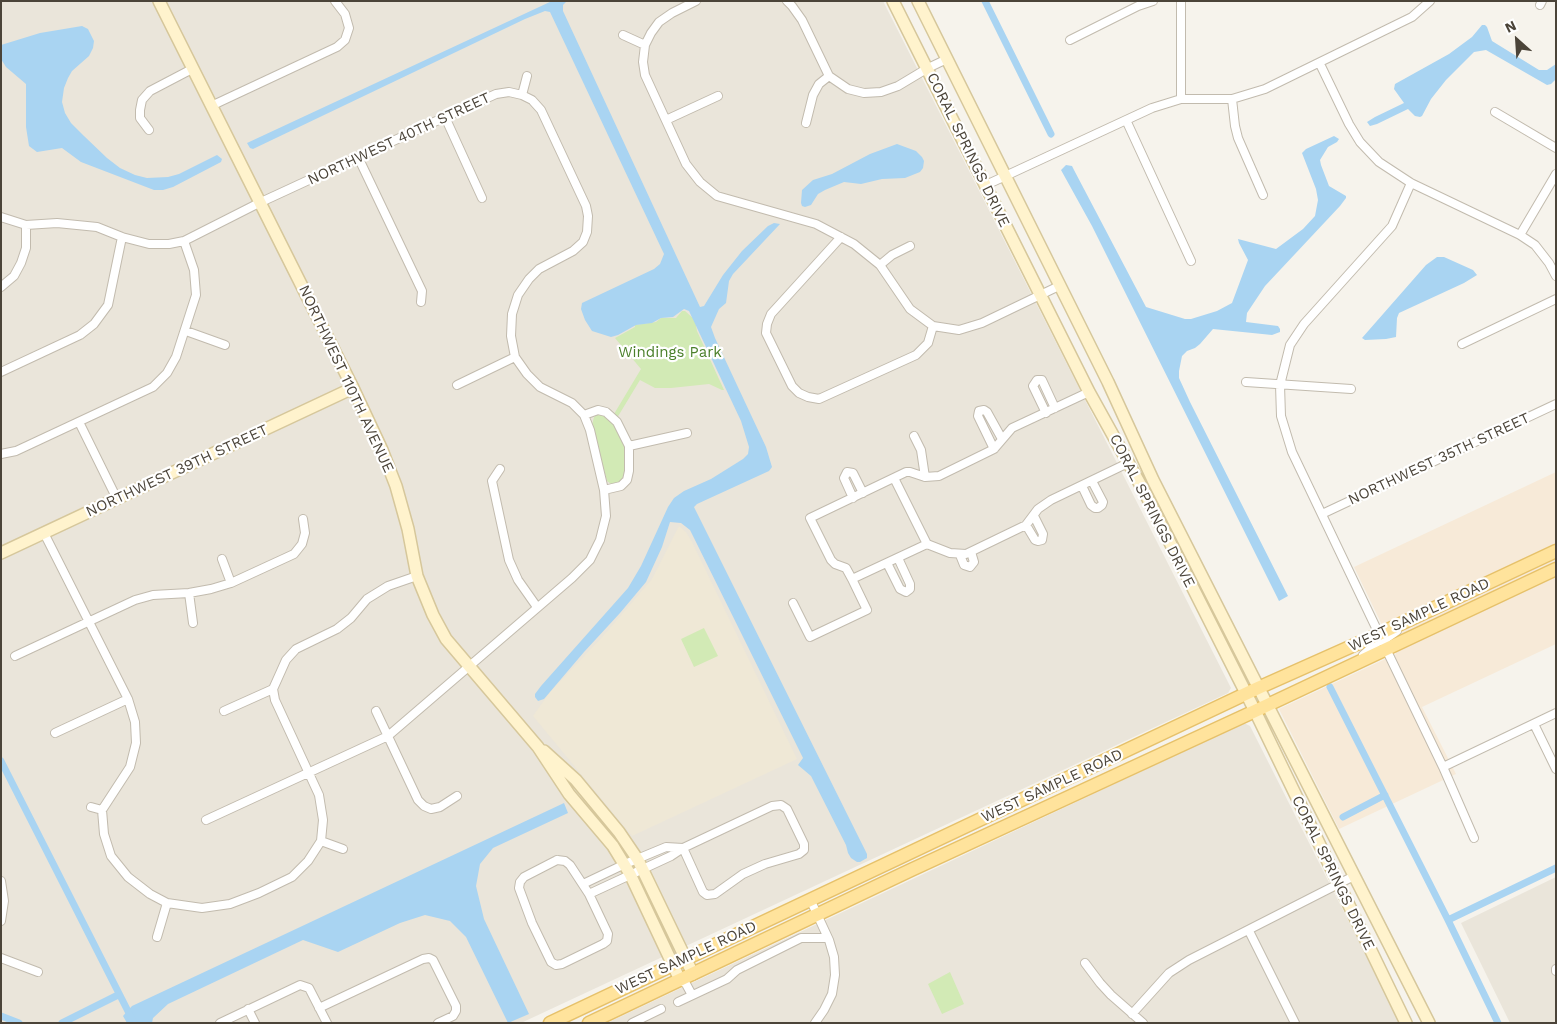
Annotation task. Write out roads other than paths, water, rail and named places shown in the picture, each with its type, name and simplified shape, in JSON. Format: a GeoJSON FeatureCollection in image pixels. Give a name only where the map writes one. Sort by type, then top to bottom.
{"type":"FeatureCollection","features":[{"type":"Feature","properties":{"kind":"main road","name":"NORTHWEST 110TH AVENUE"},"geometry":{"type":"LineString","coordinates":[[159,1],[353,388],[382,450],[396,486],[408,529],[417,576],[433,615],[446,639],[538,747],[569,794],[605,835],[628,869],[680,980]]}},
{"type":"Feature","properties":{"kind":"main road","name":"CORAL SPRINGS DRIVE"},"geometry":{"type":"LineString","coordinates":[[893,1],[1089,392],[1128,463],[1246,694],[1261,708],[1354,876],[1429,1023]]}},
{"type":"Feature","properties":{"kind":"main road","name":"CORAL SPRINGS DRIVE"},"geometry":{"type":"LineString","coordinates":[[918,1],[1004,177],[1108,382],[1152,479],[1258,688],[1261,708],[1338,884],[1406,1023]]}},
{"type":"Feature","properties":{"kind":"main road","name":"NORTHWEST 39TH STREET"},"geometry":{"type":"LineString","coordinates":[[1,553],[353,388]]}},
{"type":"Feature","properties":{"kind":"main road","name":"WEST SAMPLE ROAD"},"geometry":{"type":"LineString","coordinates":[[550,1023],[1258,688],[1556,551]]}},
{"type":"Feature","properties":{"kind":"main road","name":"WEST SAMPLE ROAD"},"geometry":{"type":"LineString","coordinates":[[589,1023],[922,865],[1556,569]]}},
{"type":"Feature","properties":{"kind":"main road","name":"NORTHWEST 110TH AVENUE"},"geometry":{"type":"LineString","coordinates":[[538,747],[565,769],[614,824],[640,865],[693,974]]}},
{"type":"Feature","properties":{"kind":"street"},"geometry":{"type":"LineString","coordinates":[[212,106],[337,47],[345,40],[349,28],[345,14],[335,1]]}},
{"type":"Feature","properties":{"kind":"street"},"geometry":{"type":"LineString","coordinates":[[696,1],[659,22],[645,45],[643,62],[645,75],[686,164],[700,182],[717,196],[816,224],[854,244],[880,265],[910,309],[933,326],[959,330],[1059,286]]}},
{"type":"Feature","properties":{"kind":"street"},"geometry":{"type":"LineString","coordinates":[[787,1],[802,20],[828,76],[848,89],[864,93],[881,92],[898,86],[928,68],[947,60]]}},
{"type":"Feature","properties":{"kind":"street"},"geometry":{"type":"LineString","coordinates":[[1070,40],[1152,1]]}},
{"type":"Feature","properties":{"kind":"street"},"geometry":{"type":"LineString","coordinates":[[1181,1],[1181,99]]}},
{"type":"Feature","properties":{"kind":"street"},"geometry":{"type":"LineString","coordinates":[[986,185],[1152,108],[1181,99],[1232,99],[1265,89],[1320,64],[1412,17],[1430,1]]}},
{"type":"Feature","properties":{"kind":"street"},"geometry":{"type":"LineString","coordinates":[[623,35],[645,45]]}},
{"type":"Feature","properties":{"kind":"street"},"geometry":{"type":"LineString","coordinates":[[1320,64],[1349,124],[1360,142],[1379,162],[1411,183],[1520,235],[1534,245],[1549,263],[1556,276]]}},
{"type":"Feature","properties":{"kind":"street"},"geometry":{"type":"LineString","coordinates":[[149,130],[140,118],[142,100],[150,91],[192,69]]}},
{"type":"Feature","properties":{"kind":"street"},"geometry":{"type":"LineString","coordinates":[[206,820],[388,736],[572,578],[590,560],[600,540],[606,516],[604,490],[590,430],[584,416],[572,403],[540,387],[527,374],[515,357],[511,336],[512,314],[518,295],[539,269],[574,251],[582,242],[587,232],[588,216],[586,206],[541,110],[532,100],[522,94],[527,76]]}},
{"type":"Feature","properties":{"kind":"street"},"geometry":{"type":"LineString","coordinates":[[806,122],[813,95],[819,84],[828,76]]}},
{"type":"Feature","properties":{"kind":"street","name":"NORTHWEST 40TH STREET"},"geometry":{"type":"LineString","coordinates":[[26,225],[57,223],[97,227],[122,237],[149,244],[169,244],[184,241],[259,203],[496,94],[509,92],[522,94]]}},
{"type":"Feature","properties":{"kind":"street"},"geometry":{"type":"LineString","coordinates":[[666,120],[718,96]]}},
{"type":"Feature","properties":{"kind":"street"},"geometry":{"type":"LineString","coordinates":[[1232,99],[1238,138],[1263,194]]}},
{"type":"Feature","properties":{"kind":"street"},"geometry":{"type":"LineString","coordinates":[[1495,112],[1556,148]]}},
{"type":"Feature","properties":{"kind":"street"},"geometry":{"type":"LineString","coordinates":[[445,117],[482,198]]}},
{"type":"Feature","properties":{"kind":"street"},"geometry":{"type":"LineString","coordinates":[[1126,120],[1191,260]]}},
{"type":"Feature","properties":{"kind":"street"},"geometry":{"type":"LineString","coordinates":[[358,157],[422,291],[421,302]]}},
{"type":"Feature","properties":{"kind":"street"},"geometry":{"type":"LineString","coordinates":[[1520,235],[1556,174]]}},
{"type":"Feature","properties":{"kind":"street"},"geometry":{"type":"LineString","coordinates":[[1350,666],[1375,646],[1379,634],[1292,452],[1286,434],[1279,399],[1280,384],[1290,345],[1304,324],[1392,226],[1411,183]]}},
{"type":"Feature","properties":{"kind":"street"},"geometry":{"type":"LineString","coordinates":[[1,217],[26,225],[26,248],[21,263],[14,276],[1,287]]}},
{"type":"Feature","properties":{"kind":"street"},"geometry":{"type":"LineString","coordinates":[[1,372],[80,335],[94,324],[108,305],[122,237]]}},
{"type":"Feature","properties":{"kind":"street"},"geometry":{"type":"LineString","coordinates":[[841,237],[771,314],[766,324],[766,333],[792,386],[799,393],[819,399],[916,354],[928,343],[933,326]]}},
{"type":"Feature","properties":{"kind":"street"},"geometry":{"type":"LineString","coordinates":[[1,454],[16,450],[154,387],[167,373],[176,357],[186,331],[196,295],[194,270],[184,241]]}},
{"type":"Feature","properties":{"kind":"street"},"geometry":{"type":"LineString","coordinates":[[880,265],[892,255],[910,246]]}},
{"type":"Feature","properties":{"kind":"street"},"geometry":{"type":"LineString","coordinates":[[1462,344],[1556,299]]}},
{"type":"Feature","properties":{"kind":"street"},"geometry":{"type":"LineString","coordinates":[[186,331],[225,345]]}},
{"type":"Feature","properties":{"kind":"street"},"geometry":{"type":"LineString","coordinates":[[457,386],[515,357]]}},
{"type":"Feature","properties":{"kind":"street"},"geometry":{"type":"LineString","coordinates":[[1046,413],[1033,386],[1037,380],[1042,380],[1056,408]]}},
{"type":"Feature","properties":{"kind":"street"},"geometry":{"type":"LineString","coordinates":[[1246,382],[1351,389]]}},
{"type":"Feature","properties":{"kind":"street"},"geometry":{"type":"LineString","coordinates":[[793,603],[810,637],[867,610],[846,568],[835,564],[831,560],[810,518],[910,472],[925,477],[939,476],[994,449],[1012,428],[1089,392]]}},
{"type":"Feature","properties":{"kind":"street","name":"NORTHWEST 35TH STREET"},"geometry":{"type":"LineString","coordinates":[[1322,514],[1556,404]]}},
{"type":"Feature","properties":{"kind":"street"},"geometry":{"type":"LineString","coordinates":[[584,416],[598,410],[606,412],[618,422],[629,446],[627,480],[621,486],[604,490]]}},
{"type":"Feature","properties":{"kind":"street"},"geometry":{"type":"LineString","coordinates":[[994,449],[978,416],[979,411],[987,412],[1002,440]]}},
{"type":"Feature","properties":{"kind":"street"},"geometry":{"type":"LineString","coordinates":[[79,422],[117,498]]}},
{"type":"Feature","properties":{"kind":"street"},"geometry":{"type":"LineString","coordinates":[[629,446],[687,433]]}},
{"type":"Feature","properties":{"kind":"street"},"geometry":{"type":"LineString","coordinates":[[914,436],[921,450],[925,477]]}},
{"type":"Feature","properties":{"kind":"street"},"geometry":{"type":"LineString","coordinates":[[894,478],[927,544],[960,555],[971,552],[1026,525],[1038,509],[1051,500],[1128,463]]}},
{"type":"Feature","properties":{"kind":"street"},"geometry":{"type":"LineString","coordinates":[[500,469],[492,481],[507,553],[518,580],[537,608]]}},
{"type":"Feature","properties":{"kind":"street"},"geometry":{"type":"LineString","coordinates":[[853,498],[844,478],[847,472],[853,474],[863,493]]}},
{"type":"Feature","properties":{"kind":"street"},"geometry":{"type":"LineString","coordinates":[[1082,486],[1091,504],[1098,508],[1103,502],[1092,481]]}},
{"type":"Feature","properties":{"kind":"street"},"geometry":{"type":"LineString","coordinates":[[1026,525],[1034,540],[1042,540],[1043,534],[1034,516]]}},
{"type":"Feature","properties":{"kind":"street"},"geometry":{"type":"LineString","coordinates":[[16,656],[135,600],[153,595],[189,593],[212,589],[231,583],[294,554],[302,544],[305,533],[302,519]]}},
{"type":"Feature","properties":{"kind":"street"},"geometry":{"type":"LineString","coordinates":[[44,533],[128,699],[135,722],[136,743],[130,767],[102,810],[104,834],[111,856],[128,877],[150,894],[167,903],[202,908],[230,904],[292,877],[308,861],[320,841],[323,820],[320,795],[275,700],[273,689],[286,660],[296,649],[338,628],[351,618],[367,600],[388,586],[417,576]]}},
{"type":"Feature","properties":{"kind":"street"},"geometry":{"type":"LineString","coordinates":[[852,579],[927,544]]}},
{"type":"Feature","properties":{"kind":"street"},"geometry":{"type":"LineString","coordinates":[[960,555],[964,565],[970,567],[974,562],[971,552]]}},
{"type":"Feature","properties":{"kind":"street"},"geometry":{"type":"LineString","coordinates":[[887,563],[900,589],[906,592],[910,588],[910,584],[898,558]]}},
{"type":"Feature","properties":{"kind":"street"},"geometry":{"type":"LineString","coordinates":[[222,559],[231,583]]}},
{"type":"Feature","properties":{"kind":"street"},"geometry":{"type":"LineString","coordinates":[[189,593],[193,623]]}},
{"type":"Feature","properties":{"kind":"street"},"geometry":{"type":"LineString","coordinates":[[1424,613],[1387,638],[1385,642],[1386,649],[1443,767],[1474,838]]}},
{"type":"Feature","properties":{"kind":"street"},"geometry":{"type":"LineString","coordinates":[[224,711],[273,689]]}},
{"type":"Feature","properties":{"kind":"street"},"geometry":{"type":"LineString","coordinates":[[55,733],[128,699]]}},
{"type":"Feature","properties":{"kind":"street"},"geometry":{"type":"LineString","coordinates":[[376,711],[418,800],[424,806],[431,809],[440,807],[457,796]]}},
{"type":"Feature","properties":{"kind":"street"},"geometry":{"type":"LineString","coordinates":[[1443,767],[1556,713]]}},
{"type":"Feature","properties":{"kind":"street"},"geometry":{"type":"LineString","coordinates":[[1534,724],[1556,769]]}},
{"type":"Feature","properties":{"kind":"street"},"geometry":{"type":"LineString","coordinates":[[583,884],[670,856],[682,848],[772,806],[781,805],[787,808],[804,844],[804,850],[799,854],[765,864],[743,874],[715,894],[707,895],[703,892],[682,848]]}},
{"type":"Feature","properties":{"kind":"street"},"geometry":{"type":"LineString","coordinates":[[91,807],[102,810]]}},
{"type":"Feature","properties":{"kind":"street"},"geometry":{"type":"LineString","coordinates":[[320,841],[343,849]]}},
{"type":"Feature","properties":{"kind":"street"},"geometry":{"type":"LineString","coordinates":[[557,860],[565,860],[589,894],[608,934],[607,941],[562,964],[556,965],[550,962],[532,923],[519,888],[520,882],[524,877],[557,860]]}},
{"type":"Feature","properties":{"kind":"street"},"geometry":{"type":"LineString","coordinates":[[589,894],[628,869]]}},
{"type":"Feature","properties":{"kind":"street"},"geometry":{"type":"LineString","coordinates":[[1132,1014],[1170,973],[1189,960],[1354,876]]}},
{"type":"Feature","properties":{"kind":"street"},"geometry":{"type":"LineString","coordinates":[[1,881],[4,901],[1,920]]}},
{"type":"Feature","properties":{"kind":"street"},"geometry":{"type":"LineString","coordinates":[[810,900],[828,938],[834,957],[835,975],[832,994],[815,1023]]}},
{"type":"Feature","properties":{"kind":"street"},"geometry":{"type":"LineString","coordinates":[[157,937],[167,903]]}},
{"type":"Feature","properties":{"kind":"street"},"geometry":{"type":"LineString","coordinates":[[1249,931],[1295,1023]]}},
{"type":"Feature","properties":{"kind":"street"},"geometry":{"type":"LineString","coordinates":[[678,1002],[727,979],[737,970],[801,938],[828,938]]}},
{"type":"Feature","properties":{"kind":"street"},"geometry":{"type":"LineString","coordinates":[[1,958],[38,972]]}},
{"type":"Feature","properties":{"kind":"street"},"geometry":{"type":"LineString","coordinates":[[319,1008],[423,959],[429,958],[433,960],[456,1006],[454,1016],[438,1023]]}},
{"type":"Feature","properties":{"kind":"street"},"geometry":{"type":"LineString","coordinates":[[1085,963],[1100,983],[1143,1023]]}},
{"type":"Feature","properties":{"kind":"street"},"geometry":{"type":"LineString","coordinates":[[680,980],[686,984],[692,995]]}},
{"type":"Feature","properties":{"kind":"street"},"geometry":{"type":"LineString","coordinates":[[220,1023],[300,985],[309,988],[327,1023]]}},
{"type":"Feature","properties":{"kind":"street"},"geometry":{"type":"LineString","coordinates":[[248,1009],[255,1023]]}},
{"type":"Feature","properties":{"kind":"street"},"geometry":{"type":"LineString","coordinates":[[632,1023],[661,1009]]}},
{"type":"Feature","properties":{"kind":"water"},"geometry":{"type":"Polygon","coordinates":[[[552,1],[567,1],[563,5],[563,11],[700,307],[704,306],[723,275],[742,251],[768,226],[774,223],[780,224],[733,274],[729,281],[726,303],[719,309],[711,327],[766,447],[772,467],[769,471],[694,507],[867,854],[867,858],[860,862],[851,858],[811,776],[798,765],[803,758],[690,530],[681,523],[670,522],[662,547],[646,582],[620,613],[544,699],[538,701],[535,697],[541,686],[628,588],[641,566],[674,498],[684,491],[711,479],[743,459],[748,454],[749,447],[741,421],[689,311],[684,309],[673,317],[661,318],[652,323],[636,325],[611,337],[592,331],[585,320],[581,309],[582,303],[654,269],[660,264],[664,254],[550,12],[545,11],[525,19],[253,149],[247,143],[552,1]]]}},
{"type":"Feature","properties":{"kind":"water"},"geometry":{"type":"Polygon","coordinates":[[[1482,25],[1487,27],[1492,41],[1539,70],[1547,70],[1556,64],[1556,79],[1547,85],[1486,50],[1474,52],[1446,80],[1431,99],[1422,116],[1415,116],[1408,109],[1370,126],[1367,122],[1404,103],[1394,89],[1395,84],[1449,54],[1472,37],[1482,25]]]}},
{"type":"Feature","properties":{"kind":"water"},"geometry":{"type":"Polygon","coordinates":[[[82,26],[88,29],[94,41],[93,48],[89,56],[72,71],[64,88],[62,102],[65,113],[71,123],[84,136],[120,168],[147,178],[168,177],[179,174],[217,155],[222,159],[221,162],[173,187],[154,190],[81,162],[62,148],[37,152],[29,146],[26,127],[26,84],[6,67],[1,59],[1,45],[40,33],[82,26]]]}},
{"type":"Feature","properties":{"kind":"water"},"geometry":{"type":"Polygon","coordinates":[[[1334,136],[1339,139],[1328,147],[1320,160],[1329,186],[1346,196],[1346,198],[1265,286],[1247,313],[1246,322],[1278,326],[1280,332],[1272,335],[1213,329],[1200,344],[1182,356],[1179,371],[1179,378],[1190,402],[1288,596],[1279,601],[1092,226],[1061,170],[1066,165],[1072,166],[1146,307],[1185,319],[1191,319],[1217,311],[1232,303],[1248,260],[1238,239],[1276,249],[1303,229],[1315,216],[1318,200],[1316,189],[1302,153],[1306,149],[1334,136]]]}},
{"type":"Feature","properties":{"kind":"water"},"geometry":{"type":"Polygon","coordinates":[[[897,144],[916,151],[922,157],[924,161],[920,172],[905,178],[882,179],[861,184],[844,182],[818,194],[811,205],[802,206],[802,190],[813,180],[832,174],[870,154],[897,144]]]}},
{"type":"Feature","properties":{"kind":"water"},"geometry":{"type":"Polygon","coordinates":[[[1437,257],[1444,257],[1473,270],[1477,275],[1399,313],[1396,337],[1365,340],[1362,338],[1426,265],[1437,257]]]}},
{"type":"Feature","properties":{"kind":"water"},"geometry":{"type":"Polygon","coordinates":[[[564,803],[568,813],[493,848],[480,864],[476,886],[484,919],[529,1014],[508,1023],[466,937],[450,921],[425,915],[400,923],[338,952],[303,940],[168,1004],[153,1018],[152,1023],[127,1023],[123,1016],[132,1006],[564,803]]]}},
{"type":"Feature","properties":{"kind":"waterway"},"geometry":{"type":"LineString","coordinates":[[985,1],[1051,134]]}},
{"type":"Feature","properties":{"kind":"waterway"},"geometry":{"type":"LineString","coordinates":[[1330,687],[1448,920],[1556,868]]}},
{"type":"Feature","properties":{"kind":"waterway"},"geometry":{"type":"LineString","coordinates":[[1,761],[134,1023]]}},
{"type":"Feature","properties":{"kind":"waterway"},"geometry":{"type":"LineString","coordinates":[[1343,817],[1385,795]]}},
{"type":"Feature","properties":{"kind":"waterway"},"geometry":{"type":"LineString","coordinates":[[1448,920],[1498,1023]]}},
{"type":"Feature","properties":{"kind":"waterway"},"geometry":{"type":"LineString","coordinates":[[62,1023],[118,995]]}},
{"type":"Feature","properties":{"kind":"waterway"},"geometry":{"type":"LineString","coordinates":[[1,1016],[19,1023]]}},
{"type":"Feature","properties":{"kind":"park label","name":"Windings Park"},"geometry":{"type":"Point","coordinates":[670,353]}}]}
